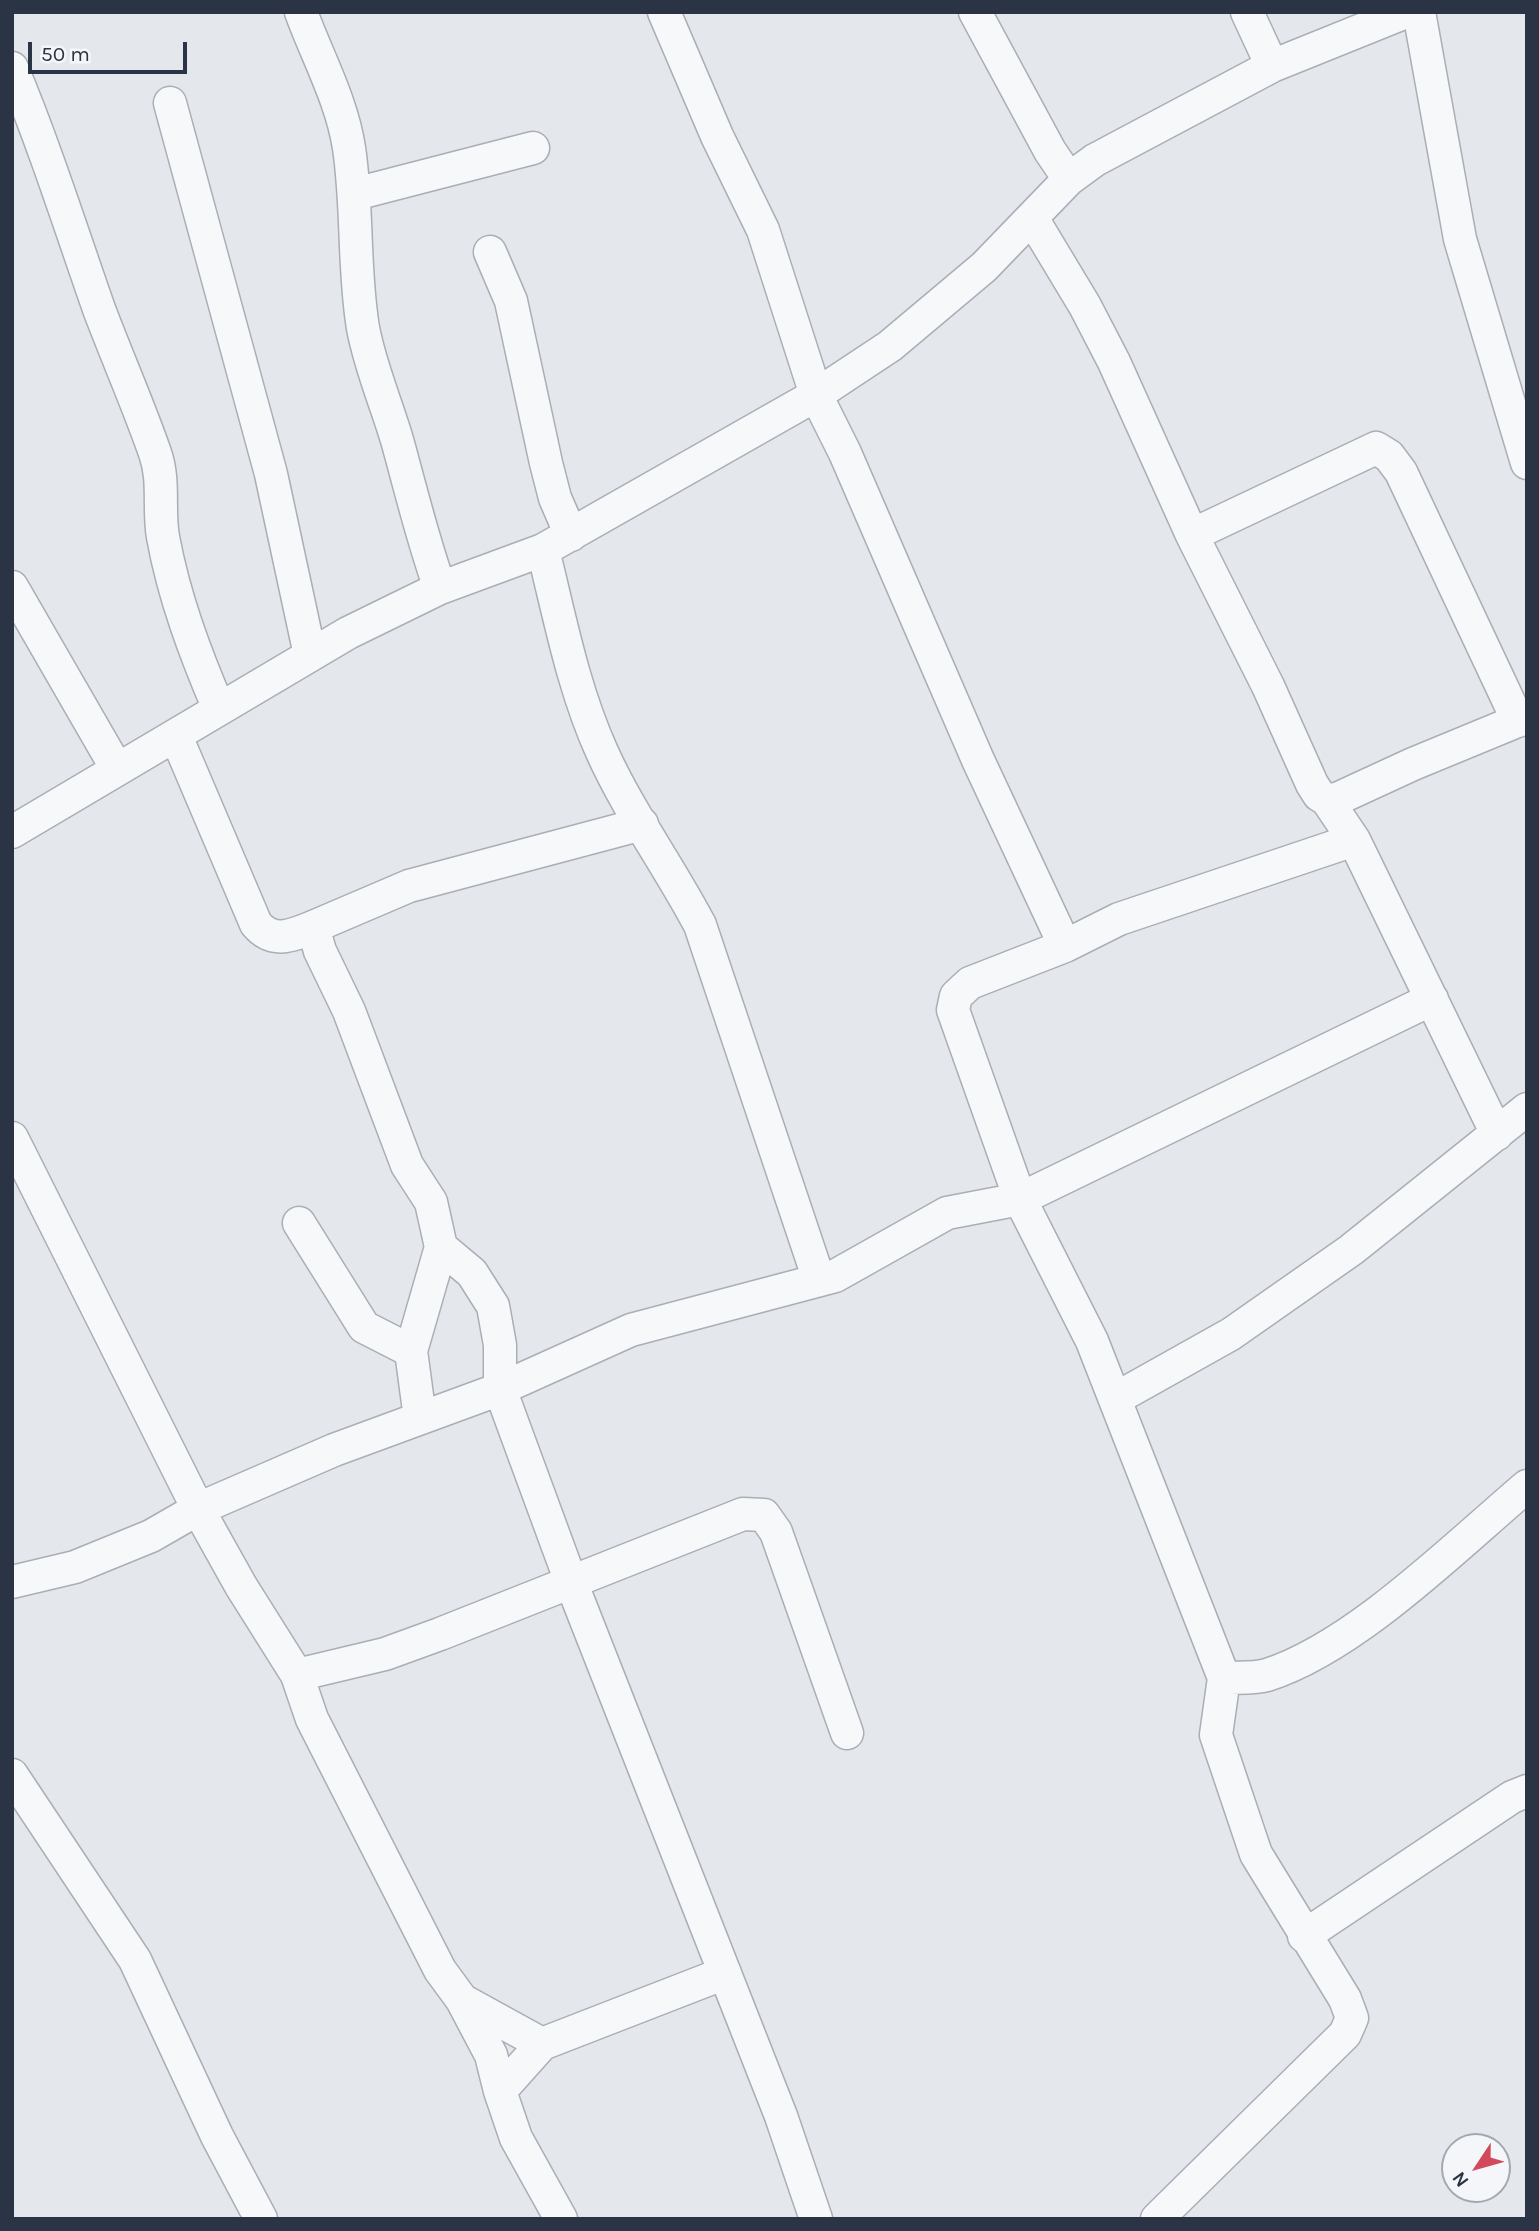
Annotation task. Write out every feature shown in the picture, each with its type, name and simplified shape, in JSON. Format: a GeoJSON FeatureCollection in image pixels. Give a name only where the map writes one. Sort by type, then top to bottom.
{"type":"FeatureCollection","features":[{"type":"Feature","properties":{"kind":"street"},"geometry":{"type":"LineString","coordinates":[[301,12],[333,93],[349,144],[355,194],[355,259],[363,330],[398,442],[417,524],[440,588]]}},
{"type":"Feature","properties":{"kind":"street"},"geometry":{"type":"LineString","coordinates":[[664,12],[717,136],[763,230],[816,395],[845,453],[978,761],[1065,946]]}},
{"type":"Feature","properties":{"kind":"street"},"geometry":{"type":"LineString","coordinates":[[975,12],[1050,151],[1069,179]]}},
{"type":"Feature","properties":{"kind":"street"},"geometry":{"type":"LineString","coordinates":[[1247,12],[1272,66]]}},
{"type":"Feature","properties":{"kind":"street"},"geometry":{"type":"LineString","coordinates":[[1419,12],[1461,239],[1527,463]]}},
{"type":"Feature","properties":{"kind":"street"},"geometry":{"type":"LineString","coordinates":[[12,832],[310,655],[440,588],[543,550],[816,395],[890,346],[984,267],[1069,179],[1095,160],[1272,66],[1386,16]]}},
{"type":"Feature","properties":{"kind":"street"},"geometry":{"type":"LineString","coordinates":[[12,68],[33,116],[127,387],[156,455],[161,483],[160,520],[170,577],[195,652],[219,709]]}},
{"type":"Feature","properties":{"kind":"street"},"geometry":{"type":"LineString","coordinates":[[170,103],[271,474],[310,655]]}},
{"type":"Feature","properties":{"kind":"street"},"geometry":{"type":"LineString","coordinates":[[355,194],[533,148]]}},
{"type":"Feature","properties":{"kind":"street"},"geometry":{"type":"LineString","coordinates":[[1032,218],[1085,306],[1114,362],[1192,535],[1268,687],[1312,784],[1319,795],[1327,800],[1354,840],[1497,1134]]}},
{"type":"Feature","properties":{"kind":"street"},"geometry":{"type":"LineString","coordinates":[[490,252],[511,301],[549,475],[571,534]]}},
{"type":"Feature","properties":{"kind":"street"},"geometry":{"type":"LineString","coordinates":[[1192,535],[1376,448],[1389,456],[1401,472],[1522,719],[1337,799],[1327,800]]}},
{"type":"Feature","properties":{"kind":"street"},"geometry":{"type":"LineString","coordinates":[[543,550],[581,697],[615,780],[677,880],[700,925],[819,1280]]}},
{"type":"Feature","properties":{"kind":"street"},"geometry":{"type":"LineString","coordinates":[[12,587],[117,769]]}},
{"type":"Feature","properties":{"kind":"street"},"geometry":{"type":"LineString","coordinates":[[176,736],[256,925],[275,938],[313,927],[409,886],[642,824]]}},
{"type":"Feature","properties":{"kind":"street"},"geometry":{"type":"LineString","coordinates":[[1157,2219],[1345,2034],[1352,2018],[1345,1999],[1256,1854],[1216,1735],[1224,1678],[1080,1313],[1020,1199],[953,1010],[956,996],[970,983],[1065,946],[1119,919],[1354,840]]}},
{"type":"Feature","properties":{"kind":"street"},"geometry":{"type":"LineString","coordinates":[[313,927],[320,951],[349,1011],[407,1165],[431,1202],[441,1247],[411,1351],[420,1418]]}},
{"type":"Feature","properties":{"kind":"street"},"geometry":{"type":"LineString","coordinates":[[12,1582],[75,1567],[151,1536],[198,1509],[334,1450],[500,1390],[631,1330],[835,1276],[947,1213],[1020,1199],[1432,999]]}},
{"type":"Feature","properties":{"kind":"street"},"geometry":{"type":"LineString","coordinates":[[1115,1399],[1230,1334],[1351,1250],[1527,1109]]}},
{"type":"Feature","properties":{"kind":"street"},"geometry":{"type":"LineString","coordinates":[[12,1138],[198,1509],[241,1586],[297,1675],[312,1719],[440,1970],[462,2000],[491,2055],[516,2138],[561,2219]]}},
{"type":"Feature","properties":{"kind":"street"},"geometry":{"type":"LineString","coordinates":[[299,1223],[364,1327],[388,1342],[411,1351]]}},
{"type":"Feature","properties":{"kind":"street"},"geometry":{"type":"LineString","coordinates":[[441,1247],[472,1273],[493,1306],[500,1345],[500,1390],[571,1582],[781,2116],[816,2219]]}},
{"type":"Feature","properties":{"kind":"street"},"geometry":{"type":"LineString","coordinates":[[1224,1678],[1265,1676],[1328,1648],[1376,1613],[1527,1486]]}},
{"type":"Feature","properties":{"kind":"street"},"geometry":{"type":"LineString","coordinates":[[297,1675],[385,1654],[743,1514],[764,1515],[776,1532],[847,1733]]}},
{"type":"Feature","properties":{"kind":"street"},"geometry":{"type":"LineString","coordinates":[[12,1775],[135,1960],[217,2136],[261,2219]]}},
{"type":"Feature","properties":{"kind":"street"},"geometry":{"type":"LineString","coordinates":[[1304,1936],[1512,1797],[1527,1791]]}},
{"type":"Feature","properties":{"kind":"street"},"geometry":{"type":"LineString","coordinates":[[500,2091],[541,2044],[725,1973]]}},
{"type":"Feature","properties":{"kind":"street"},"geometry":{"type":"LineString","coordinates":[[462,2000],[541,2044]]}}]}
